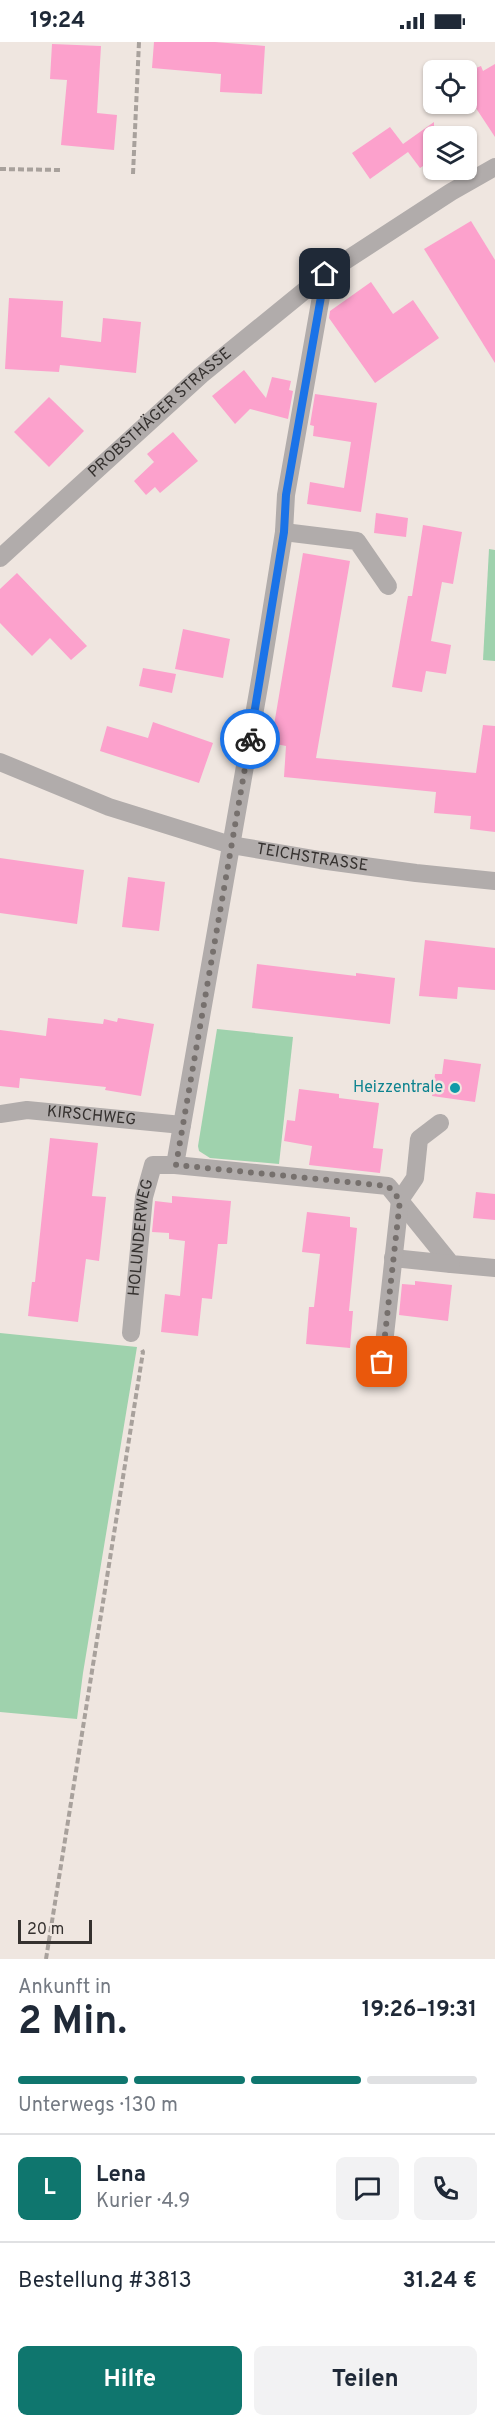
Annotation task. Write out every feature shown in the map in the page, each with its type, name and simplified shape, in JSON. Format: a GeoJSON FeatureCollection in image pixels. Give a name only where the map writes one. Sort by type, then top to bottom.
{"type":"FeatureCollection","features":[{"type":"Feature","properties":{"kind":"street","name":"PROBSTHÄGER STRASSE"},"geometry":{"type":"LineString","coordinates":[[0,558],[201,375],[325,274],[451,192],[495,167]]}},
{"type":"Feature","properties":{"kind":"street"},"geometry":{"type":"LineString","coordinates":[[325,274],[286,495],[284,532],[176,1165],[388,1186],[451,1264]]}},
{"type":"Feature","properties":{"kind":"street"},"geometry":{"type":"LineString","coordinates":[[284,532],[357,541],[388,586]]}},
{"type":"Feature","properties":{"kind":"street","name":"TEICHSTRASSE"},"geometry":{"type":"LineString","coordinates":[[0,762],[109,807],[231,845],[374,868],[495,881]]}},
{"type":"Feature","properties":{"kind":"street","name":"KIRSCHWEG"},"geometry":{"type":"LineString","coordinates":[[0,1114],[27,1110],[182,1125]]}},
{"type":"Feature","properties":{"kind":"street"},"geometry":{"type":"LineString","coordinates":[[382,1362],[400,1200],[415,1178],[419,1139],[440,1123]]}},
{"type":"Feature","properties":{"kind":"street","name":"HOLUNDERWEG"},"geometry":{"type":"LineString","coordinates":[[131,1333],[144,1197],[153,1165],[176,1165]]}},
{"type":"Feature","properties":{"kind":"street"},"geometry":{"type":"LineString","coordinates":[[393,1258],[495,1268]]}},
{"type":"Feature","properties":{"kind":"path"},"geometry":{"type":"LineString","coordinates":[[133,174],[139,42]]}},
{"type":"Feature","properties":{"kind":"path"},"geometry":{"type":"LineString","coordinates":[[0,168],[60,170]]}},
{"type":"Feature","properties":{"kind":"path"},"geometry":{"type":"LineString","coordinates":[[46,1959],[143,1352],[131,1333]]}},
{"type":"Feature","properties":{"kind":"green space"},"geometry":{"type":"Polygon","coordinates":[[[489,549],[495,550],[495,661],[483,660],[489,549]]]}},
{"type":"Feature","properties":{"kind":"green space"},"geometry":{"type":"Polygon","coordinates":[[[217,1029],[293,1037],[279,1164],[210,1158],[199,1151],[217,1029]]]}},
{"type":"Feature","properties":{"kind":"green space"},"geometry":{"type":"Polygon","coordinates":[[[0,1333],[137,1347],[77,1719],[0,1712],[0,1333]]]}},
{"type":"Feature","properties":{"kind":"building"},"geometry":{"type":"Polygon","coordinates":[[[154,42],[215,42],[265,46],[262,94],[220,92],[221,74],[152,68],[154,42]]]}},
{"type":"Feature","properties":{"kind":"building"},"geometry":{"type":"Polygon","coordinates":[[[52,44],[101,46],[97,113],[117,115],[114,150],[61,145],[67,80],[50,79],[52,44]]]}},
{"type":"Feature","properties":{"kind":"building"},"geometry":{"type":"Polygon","coordinates":[[[495,64],[495,137],[477,110],[477,68],[481,66],[483,71],[495,64]]]}},
{"type":"Feature","properties":{"kind":"building"},"geometry":{"type":"Polygon","coordinates":[[[390,127],[403,144],[423,130],[423,166],[420,168],[408,152],[370,179],[352,153],[390,127]]]}},
{"type":"Feature","properties":{"kind":"building"},"geometry":{"type":"Polygon","coordinates":[[[471,221],[495,260],[495,363],[424,249],[471,221]]]}},
{"type":"Feature","properties":{"kind":"building"},"geometry":{"type":"Polygon","coordinates":[[[371,282],[393,314],[413,300],[439,338],[375,383],[329,318],[330,311],[371,282]]]}},
{"type":"Feature","properties":{"kind":"building"},"geometry":{"type":"Polygon","coordinates":[[[9,298],[63,301],[61,337],[101,342],[103,318],[141,322],[136,373],[60,365],[59,372],[5,369],[9,298]]]}},
{"type":"Feature","properties":{"kind":"building"},"geometry":{"type":"Polygon","coordinates":[[[244,370],[266,398],[272,377],[291,381],[289,390],[293,391],[288,419],[250,409],[235,424],[212,396],[244,370]]]}},
{"type":"Feature","properties":{"kind":"building"},"geometry":{"type":"Polygon","coordinates":[[[315,394],[377,403],[361,512],[307,504],[310,482],[344,488],[351,442],[313,436],[314,426],[310,425],[315,394]]]}},
{"type":"Feature","properties":{"kind":"building"},"geometry":{"type":"Polygon","coordinates":[[[49,397],[84,431],[49,467],[14,432],[49,397]]]}},
{"type":"Feature","properties":{"kind":"building"},"geometry":{"type":"Polygon","coordinates":[[[173,432],[198,461],[160,493],[155,487],[146,495],[134,481],[154,462],[147,454],[173,432]]]}},
{"type":"Feature","properties":{"kind":"building"},"geometry":{"type":"Polygon","coordinates":[[[376,513],[408,518],[406,537],[374,533],[376,513]]]}},
{"type":"Feature","properties":{"kind":"building"},"geometry":{"type":"Polygon","coordinates":[[[423,525],[462,532],[453,584],[442,582],[431,641],[451,645],[446,674],[426,671],[422,692],[392,687],[408,596],[412,596],[423,525]]]}},
{"type":"Feature","properties":{"kind":"building"},"geometry":{"type":"Polygon","coordinates":[[[303,553],[350,561],[316,758],[476,773],[483,725],[495,726],[495,832],[470,829],[471,816],[434,813],[436,792],[284,777],[286,746],[271,743],[303,553]]]}},
{"type":"Feature","properties":{"kind":"building"},"geometry":{"type":"Polygon","coordinates":[[[17,573],[87,646],[71,660],[50,638],[32,656],[0,623],[0,589],[17,573]]]}},
{"type":"Feature","properties":{"kind":"building"},"geometry":{"type":"Polygon","coordinates":[[[183,629],[230,639],[223,678],[175,669],[183,629]]]}},
{"type":"Feature","properties":{"kind":"building"},"geometry":{"type":"Polygon","coordinates":[[[143,668],[176,674],[172,693],[139,686],[143,668]]]}},
{"type":"Feature","properties":{"kind":"building"},"geometry":{"type":"Polygon","coordinates":[[[153,722],[213,743],[199,783],[100,751],[107,726],[148,738],[153,722]]]}},
{"type":"Feature","properties":{"kind":"building"},"geometry":{"type":"Polygon","coordinates":[[[0,858],[84,870],[77,924],[0,913],[0,858]]]}},
{"type":"Feature","properties":{"kind":"building"},"geometry":{"type":"Polygon","coordinates":[[[128,877],[165,882],[159,931],[122,927],[128,877]]]}},
{"type":"Feature","properties":{"kind":"building"},"geometry":{"type":"Polygon","coordinates":[[[425,940],[495,948],[495,990],[458,987],[457,999],[419,996],[425,940]]]}},
{"type":"Feature","properties":{"kind":"building"},"geometry":{"type":"Polygon","coordinates":[[[257,964],[356,976],[356,973],[395,978],[390,1024],[252,1008],[257,964]]]}},
{"type":"Feature","properties":{"kind":"building"},"geometry":{"type":"Polygon","coordinates":[[[48,1018],[103,1024],[104,1019],[117,1022],[118,1018],[154,1024],[141,1096],[105,1090],[106,1087],[20,1078],[19,1088],[0,1086],[0,1030],[46,1036],[48,1018]]]}},
{"type":"Feature","properties":{"kind":"building","name":"Heizzentrale"},"geometry":{"type":"Polygon","coordinates":[[[444,1059],[481,1064],[475,1102],[432,1096],[435,1074],[442,1074],[444,1059]]]}},
{"type":"Feature","properties":{"kind":"building"},"geometry":{"type":"Polygon","coordinates":[[[299,1089],[339,1094],[339,1098],[379,1103],[373,1148],[383,1149],[380,1173],[309,1165],[312,1146],[284,1141],[287,1120],[295,1121],[299,1089]]]}},
{"type":"Feature","properties":{"kind":"building"},"geometry":{"type":"Polygon","coordinates":[[[50,1138],[98,1143],[92,1196],[106,1197],[99,1261],[86,1259],[78,1322],[28,1316],[32,1282],[35,1282],[50,1138]]]}},
{"type":"Feature","properties":{"kind":"building"},"geometry":{"type":"Polygon","coordinates":[[[476,1192],[495,1194],[495,1220],[473,1218],[476,1192]]]}},
{"type":"Feature","properties":{"kind":"building"},"geometry":{"type":"Polygon","coordinates":[[[172,1196],[231,1201],[227,1244],[218,1244],[212,1299],[202,1298],[198,1336],[161,1332],[165,1294],[180,1296],[185,1241],[169,1239],[169,1233],[152,1232],[155,1201],[172,1203],[172,1196]]]}},
{"type":"Feature","properties":{"kind":"building"},"geometry":{"type":"Polygon","coordinates":[[[307,1212],[350,1217],[350,1227],[357,1228],[349,1311],[353,1311],[350,1348],[306,1344],[309,1307],[314,1307],[320,1254],[302,1252],[307,1212]]]}},
{"type":"Feature","properties":{"kind":"building"},"geometry":{"type":"Polygon","coordinates":[[[415,1281],[452,1285],[448,1321],[399,1315],[402,1284],[415,1285],[415,1281]]]}},
{"type":"Feature","properties":{"kind":"way so far"},"geometry":{"type":"LineString","coordinates":[[250,739],[176,1165],[388,1186],[400,1200],[382,1362]]}},
{"type":"Feature","properties":{"kind":"place","name":"Heizzentrale"},"geometry":{"type":"Point","coordinates":[455,1088]}},
{"type":"Feature","properties":{"kind":"route"},"geometry":{"type":"LineString","coordinates":[[250,739],[284,532],[286,495],[325,274]]}}]}
